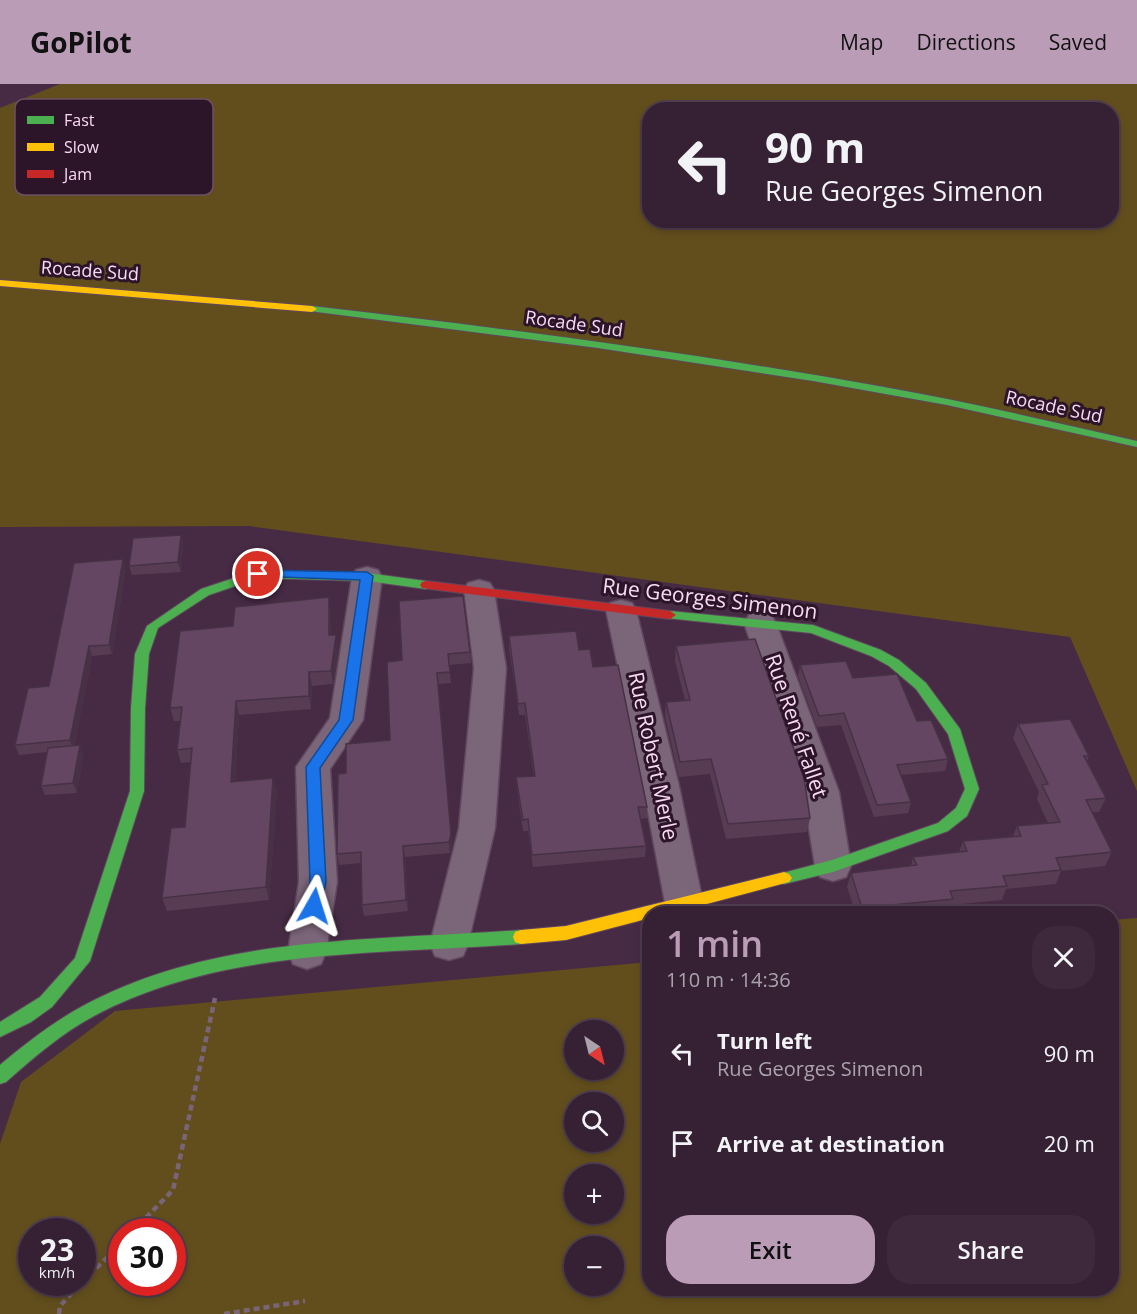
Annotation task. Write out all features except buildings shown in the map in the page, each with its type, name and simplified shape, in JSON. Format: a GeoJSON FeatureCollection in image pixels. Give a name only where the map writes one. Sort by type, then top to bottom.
{"type":"FeatureCollection","features":[{"type":"Feature","properties":{"kind":"street","name":"Rocade Sud"},"geometry":{"type":"LineString","coordinates":[[0,284],[273,304],[427,322],[754,368],[886,390],[1137,444]]}},
{"type":"Feature","properties":{"kind":"street"},"geometry":{"type":"LineString","coordinates":[[0,294],[427,322]]}},
{"type":"Feature","properties":{"kind":"street","name":"Rue Georges Simenon"},"geometry":{"type":"LineString","coordinates":[[0,1029],[22,1021],[42,1007],[82,961],[137,791],[138,708],[142,654],[153,626],[205,592],[258,574],[367,576],[621,610],[813,629],[876,653],[894,663],[931,697],[956,733],[972,789],[962,812],[944,827],[833,866],[672,906]]}},
{"type":"Feature","properties":{"kind":"street"},"geometry":{"type":"LineString","coordinates":[[307,952],[318,882],[313,767],[346,720],[367,576]]}},
{"type":"Feature","properties":{"kind":"street"},"geometry":{"type":"LineString","coordinates":[[449,944],[477,828],[490,668],[478,591]]}},
{"type":"Feature","properties":{"kind":"street","name":"Rue Robert Merle"},"geometry":{"type":"LineString","coordinates":[[621,610],[661,786],[684,903]]}},
{"type":"Feature","properties":{"kind":"street","name":"Rue René Fallet"},"geometry":{"type":"LineString","coordinates":[[760,623],[821,792],[833,866]]}},
{"type":"Feature","properties":{"kind":"street","name":"Rue Georges Simenon"},"geometry":{"type":"LineString","coordinates":[[0,1076],[39,1042],[89,1010],[141,987],[223,963],[307,952],[449,944],[566,933],[642,914]]}},
{"type":"Feature","properties":{"kind":"path"},"geometry":{"type":"LineString","coordinates":[[146,1218],[173,1190],[223,963]]}},
{"type":"Feature","properties":{"kind":"path"},"geometry":{"type":"LineString","coordinates":[[96,1268],[108,1257]]}},
{"type":"Feature","properties":{"kind":"path"},"geometry":{"type":"LineString","coordinates":[[59,1314],[60,1306],[69,1296]]}},
{"type":"Feature","properties":{"kind":"path"},"geometry":{"type":"LineString","coordinates":[[224,1314],[305,1301]]}},
{"type":"Feature","properties":{"kind":"shaded area"},"geometry":{"type":"Polygon","coordinates":[[[60,84],[1137,84],[1137,791],[1070,637],[249,526],[0,527],[0,108],[15,102],[15,195],[213,195],[213,99],[22,99],[60,84]]]}},
{"type":"Feature","properties":{"kind":"shaded area"},"geometry":{"type":"Polygon","coordinates":[[[1137,918],[1137,1314],[0,1314],[0,1144],[21,1082],[115,1011],[642,963],[642,1296],[1119,1296],[1119,919],[1137,918]]]}},
{"type":"Feature","properties":{"kind":"traffic: fast"},"geometry":{"type":"LineString","coordinates":[[312,309],[455,326],[741,366],[947,402],[1137,444]]}},
{"type":"Feature","properties":{"kind":"traffic: fast"},"geometry":{"type":"LineString","coordinates":[[0,1030],[25,1017],[46,1002],[82,961],[137,791],[138,708],[142,654],[153,626],[205,592],[258,574],[367,577],[426,585]]}},
{"type":"Feature","properties":{"kind":"traffic: fast"},"geometry":{"type":"LineString","coordinates":[[670,615],[813,629],[876,653],[894,663],[921,686],[955,733],[972,789],[962,812],[943,827],[833,866],[784,878]]}},
{"type":"Feature","properties":{"kind":"traffic: fast"},"geometry":{"type":"LineString","coordinates":[[0,1076],[42,1041],[88,1011],[136,988],[188,972],[243,960],[299,953],[521,937]]}},
{"type":"Feature","properties":{"kind":"traffic: slow"},"geometry":{"type":"LineString","coordinates":[[0,283],[312,309]]}},
{"type":"Feature","properties":{"kind":"traffic: slow"},"geometry":{"type":"LineString","coordinates":[[673,906],[784,878]]}},
{"type":"Feature","properties":{"kind":"traffic: slow"},"geometry":{"type":"LineString","coordinates":[[521,937],[566,933],[642,914]]}},
{"type":"Feature","properties":{"kind":"traffic: jam"},"geometry":{"type":"LineString","coordinates":[[426,585],[670,615]]}},
{"type":"Feature","properties":{"kind":"route"},"geometry":{"type":"LineString","coordinates":[[258,574],[367,576],[346,720],[313,767],[318,882],[314,906]]}}]}
